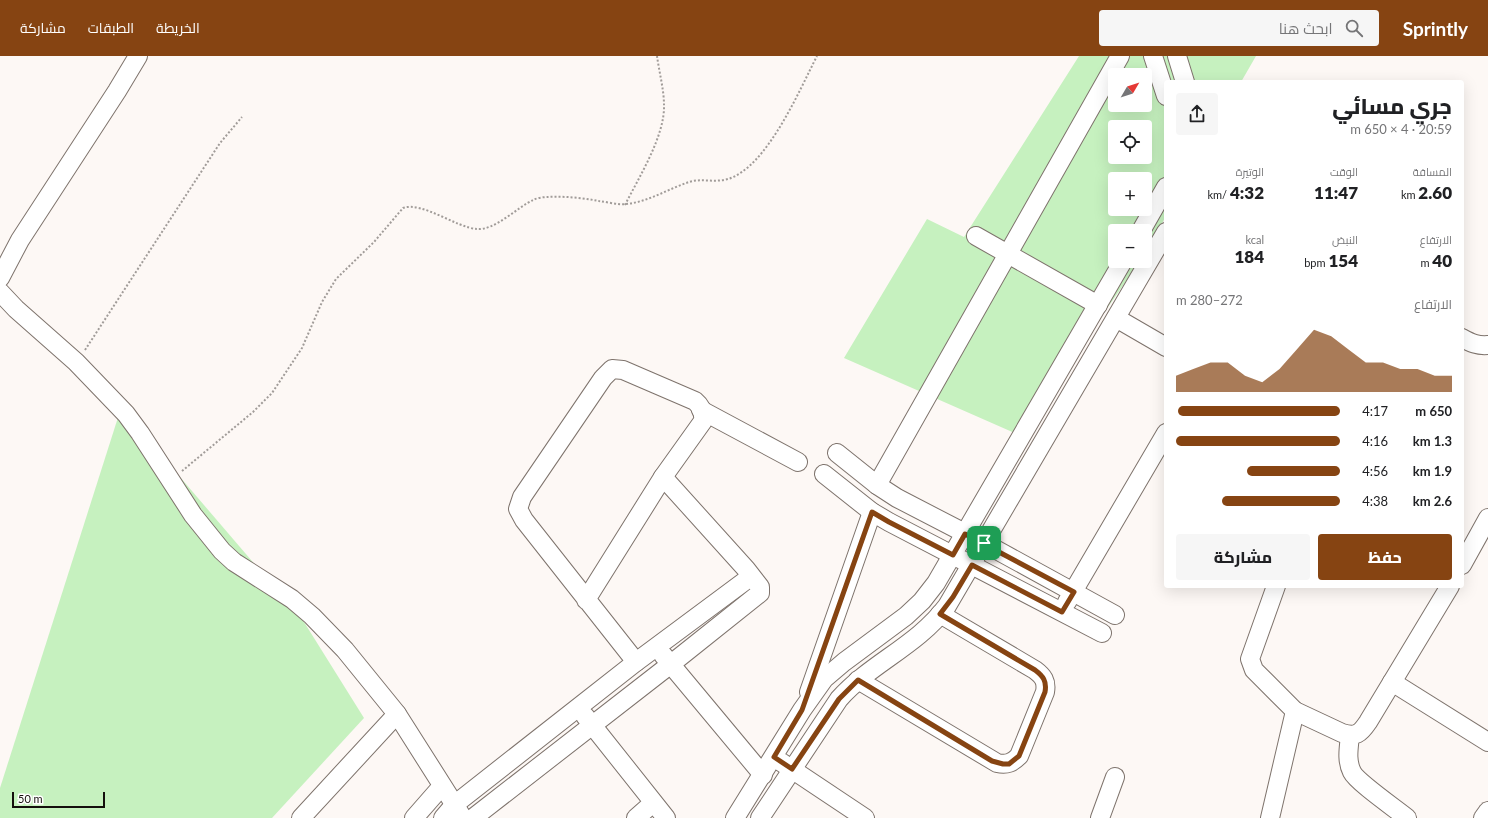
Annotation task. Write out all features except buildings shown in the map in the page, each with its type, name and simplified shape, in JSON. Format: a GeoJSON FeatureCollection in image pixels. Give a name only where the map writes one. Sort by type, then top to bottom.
{"type":"FeatureCollection","features":[{"type":"Feature","properties":{"kind":"street"},"geometry":{"type":"LineString","coordinates":[[0,278],[20,240],[117,91],[138,56]]}},
{"type":"Feature","properties":{"kind":"street"},"geometry":{"type":"LineString","coordinates":[[877,485],[1120,56]]}},
{"type":"Feature","properties":{"kind":"street"},"geometry":{"type":"LineString","coordinates":[[1154,56],[1164,89]]}},
{"type":"Feature","properties":{"kind":"street"},"geometry":{"type":"LineString","coordinates":[[1177,56],[1184,80]]}},
{"type":"Feature","properties":{"kind":"street"},"geometry":{"type":"LineString","coordinates":[[1145,224],[1164,191]]}},
{"type":"Feature","properties":{"kind":"street"},"geometry":{"type":"LineString","coordinates":[[760,818],[836,703],[856,682],[916,638],[940,614],[953,597],[1164,235]]}},
{"type":"Feature","properties":{"kind":"street"},"geometry":{"type":"LineString","coordinates":[[976,236],[1098,305]]}},
{"type":"Feature","properties":{"kind":"street"},"geometry":{"type":"LineString","coordinates":[[735,818],[802,710],[830,673],[906,616],[918,605],[936,583],[1119,268]]}},
{"type":"Feature","properties":{"kind":"street"},"geometry":{"type":"LineString","coordinates":[[0,292],[16,309],[76,362],[126,414],[193,515],[222,551],[234,562],[292,599],[312,616],[346,650],[396,714],[442,786],[454,814],[578,708],[636,662],[735,589],[747,579],[749,575]]}},
{"type":"Feature","properties":{"kind":"street"},"geometry":{"type":"LineString","coordinates":[[1116,318],[1164,346]]}},
{"type":"Feature","properties":{"kind":"street"},"geometry":{"type":"LineString","coordinates":[[1464,339],[1473,344],[1488,346]]}},
{"type":"Feature","properties":{"kind":"street"},"geometry":{"type":"LineString","coordinates":[[586,600],[663,477],[701,424],[703,416],[699,405],[695,401],[623,370],[612,369],[603,378],[522,496],[518,509],[524,520],[586,600],[636,662]]}},
{"type":"Feature","properties":{"kind":"street"},"geometry":{"type":"LineString","coordinates":[[701,410],[798,462]]}},
{"type":"Feature","properties":{"kind":"street"},"geometry":{"type":"LineString","coordinates":[[1062,612],[1164,436]]}},
{"type":"Feature","properties":{"kind":"street"},"geometry":{"type":"LineString","coordinates":[[837,453],[877,485],[908,504],[1116,614]]}},
{"type":"Feature","properties":{"kind":"street"},"geometry":{"type":"LineString","coordinates":[[824,474],[872,512],[889,522],[1102,633]]}},
{"type":"Feature","properties":{"kind":"street"},"geometry":{"type":"LineString","coordinates":[[473,818],[747,604],[758,595],[761,590],[746,569],[663,477]]}},
{"type":"Feature","properties":{"kind":"street"},"geometry":{"type":"LineString","coordinates":[[802,710],[872,512]]}},
{"type":"Feature","properties":{"kind":"street"},"geometry":{"type":"LineString","coordinates":[[1464,561],[1488,518]]}},
{"type":"Feature","properties":{"kind":"street"},"geometry":{"type":"LineString","coordinates":[[1275,588],[1250,659],[1254,670],[1296,711],[1342,733],[1350,735],[1361,732],[1449,588]]}},
{"type":"Feature","properties":{"kind":"street"},"geometry":{"type":"LineString","coordinates":[[735,589],[747,604]]}},
{"type":"Feature","properties":{"kind":"street"},"geometry":{"type":"LineString","coordinates":[[830,673],[856,682],[992,761],[1009,764],[1019,756],[1045,692],[1046,683],[1035,670],[940,614]]}},
{"type":"Feature","properties":{"kind":"street"},"geometry":{"type":"LineString","coordinates":[[656,647],[763,775]]}},
{"type":"Feature","properties":{"kind":"street"},"geometry":{"type":"LineString","coordinates":[[851,657],[856,682]]}},
{"type":"Feature","properties":{"kind":"street"},"geometry":{"type":"LineString","coordinates":[[1392,682],[1488,742]]}},
{"type":"Feature","properties":{"kind":"street"},"geometry":{"type":"LineString","coordinates":[[578,708],[666,818]]}},
{"type":"Feature","properties":{"kind":"street"},"geometry":{"type":"LineString","coordinates":[[1270,818],[1296,711]]}},
{"type":"Feature","properties":{"kind":"street"},"geometry":{"type":"LineString","coordinates":[[301,818],[396,714]]}},
{"type":"Feature","properties":{"kind":"street"},"geometry":{"type":"LineString","coordinates":[[1350,735],[1348,759],[1352,773],[1408,818]]}},
{"type":"Feature","properties":{"kind":"street"},"geometry":{"type":"LineString","coordinates":[[774,757],[865,818]]}},
{"type":"Feature","properties":{"kind":"street"},"geometry":{"type":"LineString","coordinates":[[1105,816],[1115,777]]}},
{"type":"Feature","properties":{"kind":"street"},"geometry":{"type":"LineString","coordinates":[[414,818],[442,786]]}},
{"type":"Feature","properties":{"kind":"street"},"geometry":{"type":"LineString","coordinates":[[636,818],[653,803]]}},
{"type":"Feature","properties":{"kind":"street"},"geometry":{"type":"LineString","coordinates":[[1483,818],[1488,811]]}},
{"type":"Feature","properties":{"kind":"path"},"geometry":{"type":"LineString","coordinates":[[625,205],[655,143],[663,121],[664,104],[657,56]]}},
{"type":"Feature","properties":{"kind":"path"},"geometry":{"type":"LineString","coordinates":[[170,480],[253,412],[272,393],[302,348],[322,302],[336,279],[374,242],[403,208],[424,210],[463,226],[478,230],[492,226],[534,199],[548,197],[584,198],[625,205],[647,200],[673,187],[692,181],[727,179],[740,173],[761,154],[780,125],[817,56]]}},
{"type":"Feature","properties":{"kind":"path"},"geometry":{"type":"LineString","coordinates":[[76,362],[96,335],[220,143],[242,117]]}},
{"type":"Feature","properties":{"kind":"green space"},"geometry":{"type":"Polygon","coordinates":[[[1079,56],[1256,56],[1242,80],[1164,80],[1164,220],[1152,241],[1152,224],[1108,224],[1108,268],[1135,268],[1019,435],[844,358],[927,219],[964,237],[1079,56]]]}},
{"type":"Feature","properties":{"kind":"green space"},"geometry":{"type":"Polygon","coordinates":[[[121,408],[304,622],[364,718],[272,818],[0,818],[0,788],[121,408]]]}},
{"type":"Feature","properties":{"kind":"route"},"geometry":{"type":"LineString","coordinates":[[872,512],[953,555],[965,534],[984,543],[1074,592],[1062,612],[972,565],[953,597],[940,614],[1042,675],[1046,683],[1045,692],[1019,756],[1009,764],[992,761],[858,680],[839,699],[792,769],[774,757],[802,710],[872,512]]}}]}
